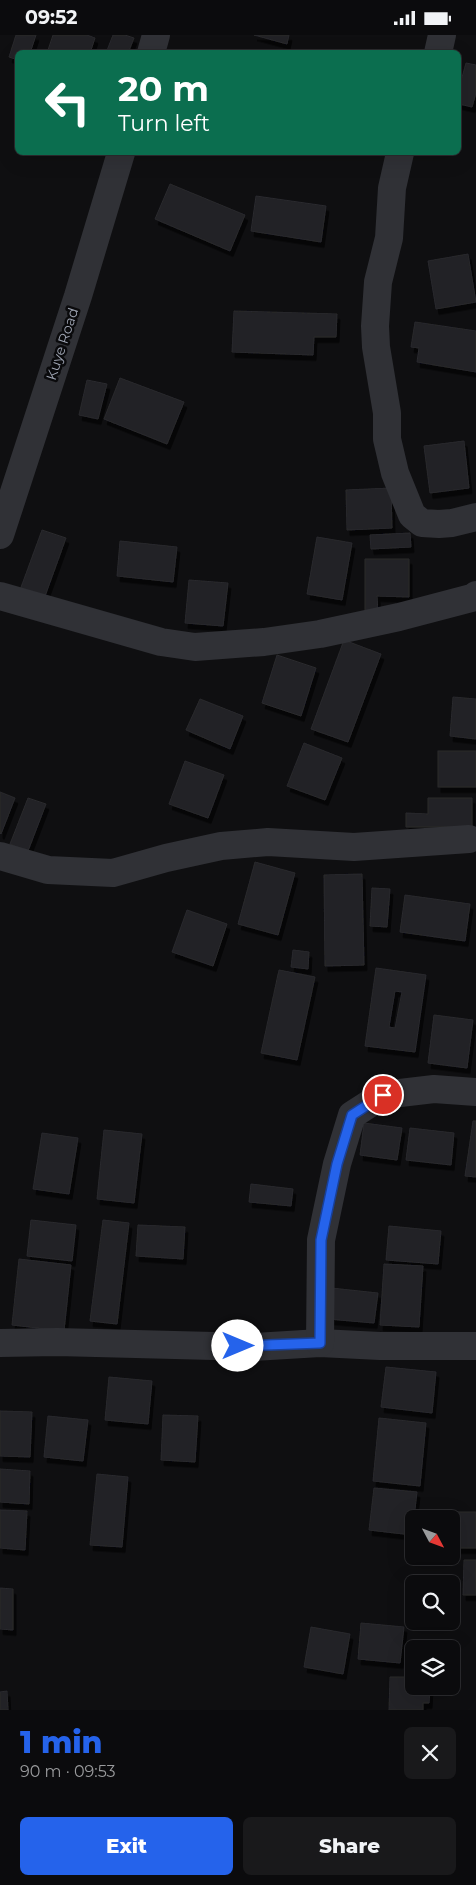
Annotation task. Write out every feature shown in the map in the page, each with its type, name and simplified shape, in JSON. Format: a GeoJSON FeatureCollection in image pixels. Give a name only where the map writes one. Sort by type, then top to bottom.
{"type":"FeatureCollection","features":[{"type":"Feature","properties":{"kind":"street"},"geometry":{"type":"LineString","coordinates":[[152,50],[156,35]]}},
{"type":"Feature","properties":{"kind":"street"},"geometry":{"type":"LineString","coordinates":[[439,50],[442,35]]}},
{"type":"Feature","properties":{"kind":"street","name":"Kuye Road"},"geometry":{"type":"LineString","coordinates":[[0,533],[78,296],[120,155]]}},
{"type":"Feature","properties":{"kind":"street"},"geometry":{"type":"LineString","coordinates":[[400,155],[392,188],[389,238],[378,282],[375,326],[377,354],[387,413],[387,439],[395,473],[412,515],[422,523],[439,524],[476,517]]}},
{"type":"Feature","properties":{"kind":"street"},"geometry":{"type":"LineString","coordinates":[[0,596],[161,642],[195,647],[264,642],[328,632],[399,617],[475,597],[476,595]]}},
{"type":"Feature","properties":{"kind":"street"},"geometry":{"type":"LineString","coordinates":[[0,856],[48,870],[113,873],[166,858],[221,846],[268,842],[354,847],[469,839]]}},
{"type":"Feature","properties":{"kind":"street"},"geometry":{"type":"LineString","coordinates":[[320,1343],[321,1240],[337,1164],[352,1115],[383,1095],[434,1089],[476,1092]]}},
{"type":"Feature","properties":{"kind":"street"},"geometry":{"type":"LineString","coordinates":[[0,1343],[76,1342],[253,1347],[320,1343],[380,1347],[476,1346]]}},
{"type":"Feature","properties":{"kind":"building"},"geometry":{"type":"Polygon","coordinates":[[[16,35],[36,35],[31,50],[15,50],[15,59],[9,57],[16,35]]]}},
{"type":"Feature","properties":{"kind":"building"},"geometry":{"type":"Polygon","coordinates":[[[53,35],[87,35],[95,38],[91,50],[48,50],[53,35]]]}},
{"type":"Feature","properties":{"kind":"building"},"geometry":{"type":"Polygon","coordinates":[[[113,35],[125,35],[134,38],[129,50],[107,50],[113,35]]]}},
{"type":"Feature","properties":{"kind":"building"},"geometry":{"type":"Polygon","coordinates":[[[254,35],[289,35],[287,44],[254,35]]]}},
{"type":"Feature","properties":{"kind":"building"},"geometry":{"type":"Polygon","coordinates":[[[466,63],[476,65],[476,93],[472,107],[461,104],[461,81],[466,63]]]}},
{"type":"Feature","properties":{"kind":"building"},"geometry":{"type":"Polygon","coordinates":[[[170,184],[245,215],[230,251],[155,219],[170,184]]]}},
{"type":"Feature","properties":{"kind":"building"},"geometry":{"type":"Polygon","coordinates":[[[256,196],[326,206],[321,242],[251,231],[256,196]]]}},
{"type":"Feature","properties":{"kind":"building"},"geometry":{"type":"Polygon","coordinates":[[[468,254],[476,302],[436,309],[428,261],[468,254]]]}},
{"type":"Feature","properties":{"kind":"building"},"geometry":{"type":"Polygon","coordinates":[[[234,311],[337,314],[336,337],[314,337],[313,355],[232,352],[234,311]]]}},
{"type":"Feature","properties":{"kind":"building"},"geometry":{"type":"Polygon","coordinates":[[[415,322],[476,331],[476,372],[417,362],[419,348],[411,347],[415,322]]]}},
{"type":"Feature","properties":{"kind":"building"},"geometry":{"type":"Polygon","coordinates":[[[120,378],[184,402],[167,444],[104,419],[120,378]]]}},
{"type":"Feature","properties":{"kind":"building"},"geometry":{"type":"Polygon","coordinates":[[[87,380],[107,384],[98,419],[79,415],[87,380]]]}},
{"type":"Feature","properties":{"kind":"building"},"geometry":{"type":"Polygon","coordinates":[[[464,441],[469,488],[430,493],[424,446],[464,441]]]}},
{"type":"Feature","properties":{"kind":"building"},"geometry":{"type":"Polygon","coordinates":[[[391,488],[392,528],[347,530],[346,490],[391,488]]]}},
{"type":"Feature","properties":{"kind":"building"},"geometry":{"type":"Polygon","coordinates":[[[42,530],[66,538],[44,599],[20,590],[42,530]]]}},
{"type":"Feature","properties":{"kind":"building"},"geometry":{"type":"Polygon","coordinates":[[[410,533],[411,547],[371,549],[370,535],[410,533]]]}},
{"type":"Feature","properties":{"kind":"building"},"geometry":{"type":"Polygon","coordinates":[[[317,537],[352,543],[342,600],[307,594],[317,537]]]}},
{"type":"Feature","properties":{"kind":"building"},"geometry":{"type":"Polygon","coordinates":[[[120,541],[177,547],[173,582],[117,576],[120,541]]]}},
{"type":"Feature","properties":{"kind":"building"},"geometry":{"type":"Polygon","coordinates":[[[365,559],[409,559],[409,597],[377,596],[378,613],[365,613],[365,559]]]}},
{"type":"Feature","properties":{"kind":"building"},"geometry":{"type":"Polygon","coordinates":[[[189,580],[228,583],[223,626],[185,623],[189,580]]]}},
{"type":"Feature","properties":{"kind":"building"},"geometry":{"type":"Polygon","coordinates":[[[344,640],[381,654],[348,742],[311,729],[344,640]]]}},
{"type":"Feature","properties":{"kind":"building"},"geometry":{"type":"Polygon","coordinates":[[[277,655],[316,668],[301,716],[262,703],[277,655]]]}},
{"type":"Feature","properties":{"kind":"building"},"geometry":{"type":"Polygon","coordinates":[[[453,697],[476,699],[476,739],[450,736],[453,697]]]}},
{"type":"Feature","properties":{"kind":"building"},"geometry":{"type":"Polygon","coordinates":[[[200,699],[243,716],[230,749],[186,730],[200,699]]]}},
{"type":"Feature","properties":{"kind":"building"},"geometry":{"type":"Polygon","coordinates":[[[304,743],[342,758],[325,800],[287,786],[304,743]]]}},
{"type":"Feature","properties":{"kind":"building"},"geometry":{"type":"Polygon","coordinates":[[[438,751],[476,751],[476,787],[438,787],[438,751]]]}},
{"type":"Feature","properties":{"kind":"building"},"geometry":{"type":"Polygon","coordinates":[[[185,761],[224,775],[208,818],[169,804],[185,761]]]}},
{"type":"Feature","properties":{"kind":"building"},"geometry":{"type":"Polygon","coordinates":[[[0,792],[15,798],[1,834],[0,833],[0,792]]]}},
{"type":"Feature","properties":{"kind":"building"},"geometry":{"type":"Polygon","coordinates":[[[28,798],[46,804],[28,851],[10,844],[28,798]]]}},
{"type":"Feature","properties":{"kind":"building"},"geometry":{"type":"Polygon","coordinates":[[[428,798],[472,798],[472,827],[406,827],[406,813],[428,814],[428,798]]]}},
{"type":"Feature","properties":{"kind":"building"},"geometry":{"type":"Polygon","coordinates":[[[255,862],[295,873],[278,935],[238,924],[255,862]]]}},
{"type":"Feature","properties":{"kind":"building"},"geometry":{"type":"Polygon","coordinates":[[[362,874],[364,965],[325,966],[324,875],[362,874]]]}},
{"type":"Feature","properties":{"kind":"building"},"geometry":{"type":"Polygon","coordinates":[[[372,888],[390,889],[387,927],[370,926],[372,888]]]}},
{"type":"Feature","properties":{"kind":"building"},"geometry":{"type":"Polygon","coordinates":[[[405,895],[470,904],[465,941],[400,932],[405,895]]]}},
{"type":"Feature","properties":{"kind":"building"},"geometry":{"type":"Polygon","coordinates":[[[187,910],[227,924],[213,966],[172,952],[187,910]]]}},
{"type":"Feature","properties":{"kind":"building"},"geometry":{"type":"Polygon","coordinates":[[[293,950],[309,952],[308,969],[291,967],[293,950]]]}},
{"type":"Feature","properties":{"kind":"building"},"geometry":{"type":"Polygon","coordinates":[[[376,968],[426,975],[415,1052],[365,1046],[376,968]],[[395,991],[389,1027],[395,1028],[402,992],[395,991]]]}},
{"type":"Feature","properties":{"kind":"building"},"geometry":{"type":"Polygon","coordinates":[[[279,970],[315,977],[297,1060],[261,1053],[279,970]]]}},
{"type":"Feature","properties":{"kind":"building"},"geometry":{"type":"Polygon","coordinates":[[[434,1015],[473,1020],[467,1068],[428,1063],[434,1015]]]}},
{"type":"Feature","properties":{"kind":"building"},"geometry":{"type":"Polygon","coordinates":[[[473,1121],[476,1121],[476,1177],[465,1176],[473,1121]]]}},
{"type":"Feature","properties":{"kind":"building"},"geometry":{"type":"Polygon","coordinates":[[[364,1123],[402,1128],[397,1160],[360,1155],[364,1123]]]}},
{"type":"Feature","properties":{"kind":"building"},"geometry":{"type":"Polygon","coordinates":[[[410,1128],[454,1133],[451,1165],[406,1160],[410,1128]]]}},
{"type":"Feature","properties":{"kind":"building"},"geometry":{"type":"Polygon","coordinates":[[[104,1130],[142,1134],[134,1203],[97,1199],[104,1130]]]}},
{"type":"Feature","properties":{"kind":"building"},"geometry":{"type":"Polygon","coordinates":[[[42,1133],[78,1138],[69,1194],[33,1189],[42,1133]]]}},
{"type":"Feature","properties":{"kind":"building"},"geometry":{"type":"Polygon","coordinates":[[[251,1184],[293,1189],[291,1206],[249,1202],[251,1184]]]}},
{"type":"Feature","properties":{"kind":"building"},"geometry":{"type":"Polygon","coordinates":[[[31,1220],[76,1225],[72,1261],[27,1256],[31,1220]]]}},
{"type":"Feature","properties":{"kind":"building"},"geometry":{"type":"Polygon","coordinates":[[[103,1220],[129,1223],[117,1324],[90,1321],[103,1220]]]}},
{"type":"Feature","properties":{"kind":"building"},"geometry":{"type":"Polygon","coordinates":[[[138,1225],[185,1227],[183,1259],[136,1256],[138,1225]]]}},
{"type":"Feature","properties":{"kind":"building"},"geometry":{"type":"Polygon","coordinates":[[[389,1226],[441,1231],[438,1264],[386,1260],[389,1226]]]}},
{"type":"Feature","properties":{"kind":"building"},"geometry":{"type":"Polygon","coordinates":[[[19,1259],[71,1265],[64,1331],[12,1325],[19,1259]]]}},
{"type":"Feature","properties":{"kind":"building"},"geometry":{"type":"Polygon","coordinates":[[[384,1264],[423,1266],[419,1327],[380,1325],[384,1264]]]}},
{"type":"Feature","properties":{"kind":"building"},"geometry":{"type":"Polygon","coordinates":[[[331,1288],[378,1293],[374,1323],[328,1319],[331,1288]]]}},
{"type":"Feature","properties":{"kind":"building"},"geometry":{"type":"Polygon","coordinates":[[[386,1367],[436,1372],[432,1413],[381,1407],[386,1367]]]}},
{"type":"Feature","properties":{"kind":"building"},"geometry":{"type":"Polygon","coordinates":[[[109,1377],[152,1381],[148,1424],[105,1420],[109,1377]]]}},
{"type":"Feature","properties":{"kind":"building"},"geometry":{"type":"Polygon","coordinates":[[[0,1411],[32,1412],[30,1457],[0,1456],[0,1411]]]}},
{"type":"Feature","properties":{"kind":"building"},"geometry":{"type":"Polygon","coordinates":[[[163,1415],[198,1416],[195,1462],[161,1460],[163,1415]]]}},
{"type":"Feature","properties":{"kind":"building"},"geometry":{"type":"Polygon","coordinates":[[[48,1416],[88,1420],[83,1461],[44,1457],[48,1416]]]}},
{"type":"Feature","properties":{"kind":"building"},"geometry":{"type":"Polygon","coordinates":[[[379,1418],[426,1423],[420,1486],[373,1481],[379,1418]]]}},
{"type":"Feature","properties":{"kind":"building"},"geometry":{"type":"Polygon","coordinates":[[[0,1469],[30,1471],[29,1504],[0,1502],[0,1469]]]}},
{"type":"Feature","properties":{"kind":"building"},"geometry":{"type":"Polygon","coordinates":[[[97,1474],[128,1477],[122,1547],[90,1545],[97,1474]]]}},
{"type":"Feature","properties":{"kind":"building"},"geometry":{"type":"Polygon","coordinates":[[[374,1488],[417,1492],[415,1510],[405,1510],[405,1534],[369,1530],[374,1488]]]}},
{"type":"Feature","properties":{"kind":"building"},"geometry":{"type":"Polygon","coordinates":[[[0,1510],[27,1511],[25,1550],[0,1548],[0,1510]]]}},
{"type":"Feature","properties":{"kind":"building"},"geometry":{"type":"Polygon","coordinates":[[[460,1512],[476,1512],[476,1548],[460,1548],[460,1512]]]}},
{"type":"Feature","properties":{"kind":"building"},"geometry":{"type":"Polygon","coordinates":[[[464,1560],[476,1560],[476,1595],[463,1595],[464,1560]]]}},
{"type":"Feature","properties":{"kind":"building"},"geometry":{"type":"Polygon","coordinates":[[[0,1588],[13,1589],[13,1630],[0,1629],[0,1588]]]}},
{"type":"Feature","properties":{"kind":"building"},"geometry":{"type":"Polygon","coordinates":[[[361,1623],[404,1627],[400,1663],[358,1659],[361,1623]]]}},
{"type":"Feature","properties":{"kind":"building"},"geometry":{"type":"Polygon","coordinates":[[[311,1627],[350,1634],[343,1674],[304,1667],[311,1627]]]}},
{"type":"Feature","properties":{"kind":"building"},"geometry":{"type":"Polygon","coordinates":[[[390,1677],[405,1677],[405,1695],[429,1695],[429,1703],[423,1703],[423,1710],[389,1710],[390,1677]]]}},
{"type":"Feature","properties":{"kind":"building"},"geometry":{"type":"Polygon","coordinates":[[[7,1691],[8,1710],[0,1710],[0,1692],[7,1691]]]}},
{"type":"Feature","properties":{"kind":"route"},"geometry":{"type":"LineString","coordinates":[[238,1346],[253,1347],[320,1343],[321,1240],[337,1164],[352,1115],[383,1095]]}}]}
